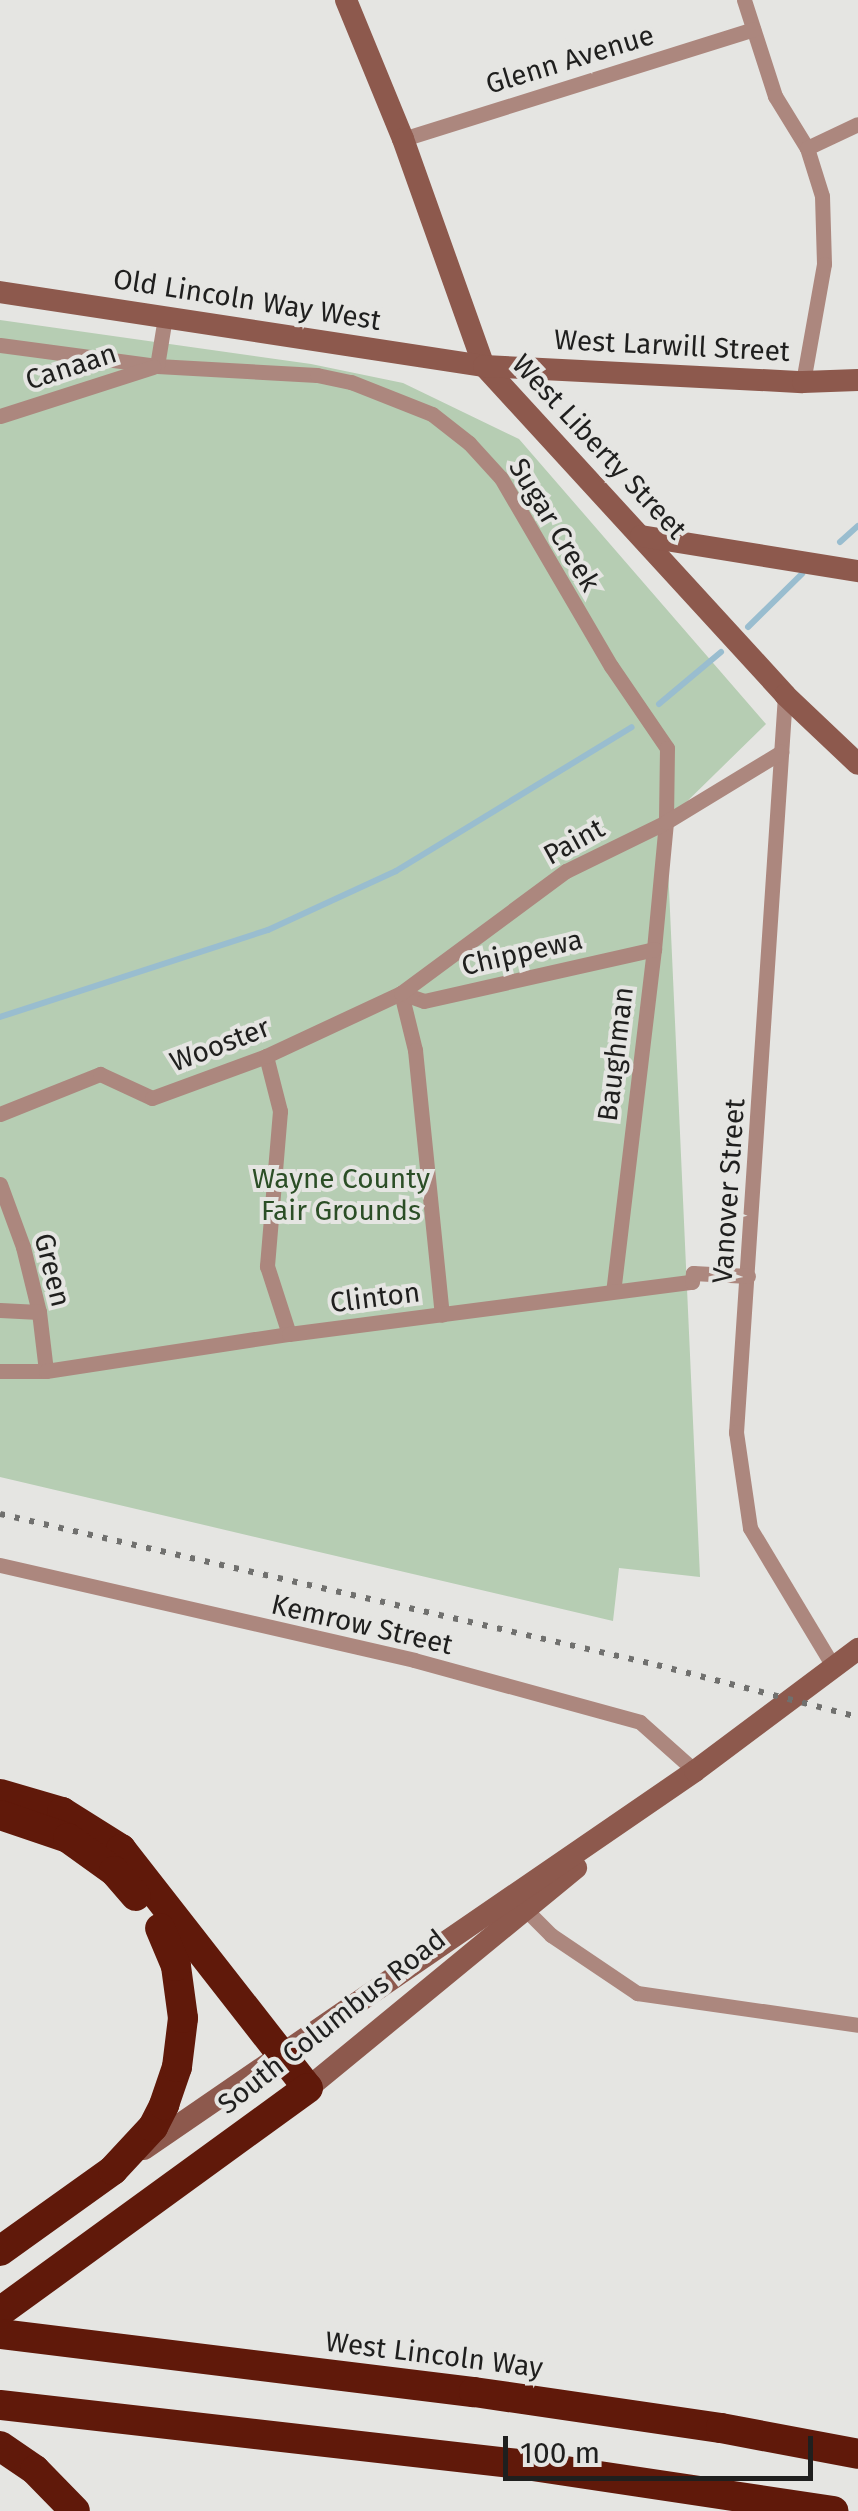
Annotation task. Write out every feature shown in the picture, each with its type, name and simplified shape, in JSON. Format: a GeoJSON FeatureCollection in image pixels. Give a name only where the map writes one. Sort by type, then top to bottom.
{"type":"FeatureCollection","features":[{"type":"Feature","properties":{"kind":"highway"},"geometry":{"type":"LineString","coordinates":[[0,1794],[62,1812],[120,1849],[273,2059]]}},
{"type":"Feature","properties":{"kind":"highway"},"geometry":{"type":"LineString","coordinates":[[0,1815],[42,1826],[91,1852],[114,1871],[300,2093]]}},
{"type":"Feature","properties":{"kind":"highway"},"geometry":{"type":"LineString","coordinates":[[113,2170],[152,2127],[177,2067],[181,1992],[160,1928]]}},
{"type":"Feature","properties":{"kind":"highway","name":"South Columbus Road"},"geometry":{"type":"LineString","coordinates":[[0,2314],[64,2263],[300,2093]]}},
{"type":"Feature","properties":{"kind":"highway","name":"South Columbus Road"},"geometry":{"type":"LineString","coordinates":[[0,2251],[113,2170]]}},
{"type":"Feature","properties":{"kind":"highway"},"geometry":{"type":"LineString","coordinates":[[0,2314],[386,2366],[474,2392]]}},
{"type":"Feature","properties":{"kind":"highway","name":"West Lincoln Way"},"geometry":{"type":"LineString","coordinates":[[0,2334],[474,2392],[721,2428],[858,2454]]}},
{"type":"Feature","properties":{"kind":"highway"},"geometry":{"type":"LineString","coordinates":[[0,2405],[519,2464],[834,2511]]}},
{"type":"Feature","properties":{"kind":"highway"},"geometry":{"type":"LineString","coordinates":[[0,2446],[35,2470],[74,2511]]}},
{"type":"Feature","properties":{"kind":"main road","name":"West Liberty Street"},"geometry":{"type":"LineString","coordinates":[[346,0],[403,139],[484,366],[785,695],[858,764]]}},
{"type":"Feature","properties":{"kind":"main road","name":"Old Lincoln Way West"},"geometry":{"type":"LineString","coordinates":[[0,292],[484,366]]}},
{"type":"Feature","properties":{"kind":"main road","name":"West Larwill Street"},"geometry":{"type":"LineString","coordinates":[[484,366],[803,382],[858,380]]}},
{"type":"Feature","properties":{"kind":"main road"},"geometry":{"type":"LineString","coordinates":[[641,536],[858,571]]}},
{"type":"Feature","properties":{"kind":"main road","name":"South Columbus Road"},"geometry":{"type":"LineString","coordinates":[[113,2170],[273,2059],[519,1902],[858,1650]]}},
{"type":"Feature","properties":{"kind":"main road","name":"South Columbus Road"},"geometry":{"type":"LineString","coordinates":[[300,2093],[519,1902]]}},
{"type":"Feature","properties":{"kind":"street"},"geometry":{"type":"LineString","coordinates":[[744,0],[776,96],[807,148],[822,196],[824,264],[803,382]]}},
{"type":"Feature","properties":{"kind":"street","name":"Glenn Avenue"},"geometry":{"type":"LineString","coordinates":[[403,139],[753,29]]}},
{"type":"Feature","properties":{"kind":"street"},"geometry":{"type":"LineString","coordinates":[[807,148],[858,124]]}},
{"type":"Feature","properties":{"kind":"street"},"geometry":{"type":"LineString","coordinates":[[157,366],[165,317]]}},
{"type":"Feature","properties":{"kind":"street","name":"Sugar Creek"},"geometry":{"type":"LineString","coordinates":[[0,344],[157,366],[317,375],[350,382],[432,414],[469,443],[501,478],[611,666],[668,748],[666,822]]}},
{"type":"Feature","properties":{"kind":"street","name":"Canaan"},"geometry":{"type":"LineString","coordinates":[[0,416],[157,366]]}},
{"type":"Feature","properties":{"kind":"street","name":"Vanover Street"},"geometry":{"type":"LineString","coordinates":[[785,695],[736,1432],[750,1528],[832,1666]]}},
{"type":"Feature","properties":{"kind":"street","name":"Paint"},"geometry":{"type":"LineString","coordinates":[[401,993],[566,871],[666,822],[781,752]]}},
{"type":"Feature","properties":{"kind":"street","name":"Baughman"},"geometry":{"type":"LineString","coordinates":[[613,1292],[666,822]]}},
{"type":"Feature","properties":{"kind":"street","name":"Chippewa"},"geometry":{"type":"LineString","coordinates":[[401,993],[424,1001],[654,949]]}},
{"type":"Feature","properties":{"kind":"street"},"geometry":{"type":"LineString","coordinates":[[401,993],[415,1050],[442,1315]]}},
{"type":"Feature","properties":{"kind":"street","name":"Wooster"},"geometry":{"type":"LineString","coordinates":[[0,1114],[100,1074],[152,1098],[266,1056],[401,993]]}},
{"type":"Feature","properties":{"kind":"street"},"geometry":{"type":"LineString","coordinates":[[266,1056],[280,1110],[267,1266],[288,1334]]}},
{"type":"Feature","properties":{"kind":"street","name":"Green"},"geometry":{"type":"LineString","coordinates":[[0,1184],[23,1247],[46,1371]]}},
{"type":"Feature","properties":{"kind":"street","name":"Clinton"},"geometry":{"type":"LineString","coordinates":[[0,1371],[46,1371],[288,1334],[692,1282],[693,1272],[748,1276]]}},
{"type":"Feature","properties":{"kind":"street"},"geometry":{"type":"LineString","coordinates":[[0,1310],[38,1312]]}},
{"type":"Feature","properties":{"kind":"street","name":"Kemrow Street"},"geometry":{"type":"LineString","coordinates":[[0,1565],[414,1660],[640,1722],[694,1771]]}},
{"type":"Feature","properties":{"kind":"street"},"geometry":{"type":"LineString","coordinates":[[519,1902],[551,1935],[637,1992],[858,2025]]}},
{"type":"Feature","properties":{"kind":"green space","name":"Wayne County Fair Grounds"},"geometry":{"type":"Polygon","coordinates":[[[0,320],[311,364],[403,383],[519,439],[766,724],[666,822],[700,1577],[619,1568],[613,1621],[0,1477],[0,320]]]}},
{"type":"Feature","properties":{"kind":"waterway"},"geometry":{"type":"LineString","coordinates":[[840,542],[858,526]]}},
{"type":"Feature","properties":{"kind":"waterway"},"geometry":{"type":"LineString","coordinates":[[748,627],[802,574]]}},
{"type":"Feature","properties":{"kind":"waterway"},"geometry":{"type":"LineString","coordinates":[[659,704],[721,652]]}},
{"type":"Feature","properties":{"kind":"waterway"},"geometry":{"type":"LineString","coordinates":[[0,1017],[268,930],[396,871],[632,727]]}},
{"type":"Feature","properties":{"kind":"railway"},"geometry":{"type":"LineString","coordinates":[[0,1514],[657,1665],[858,1717]]}}]}
